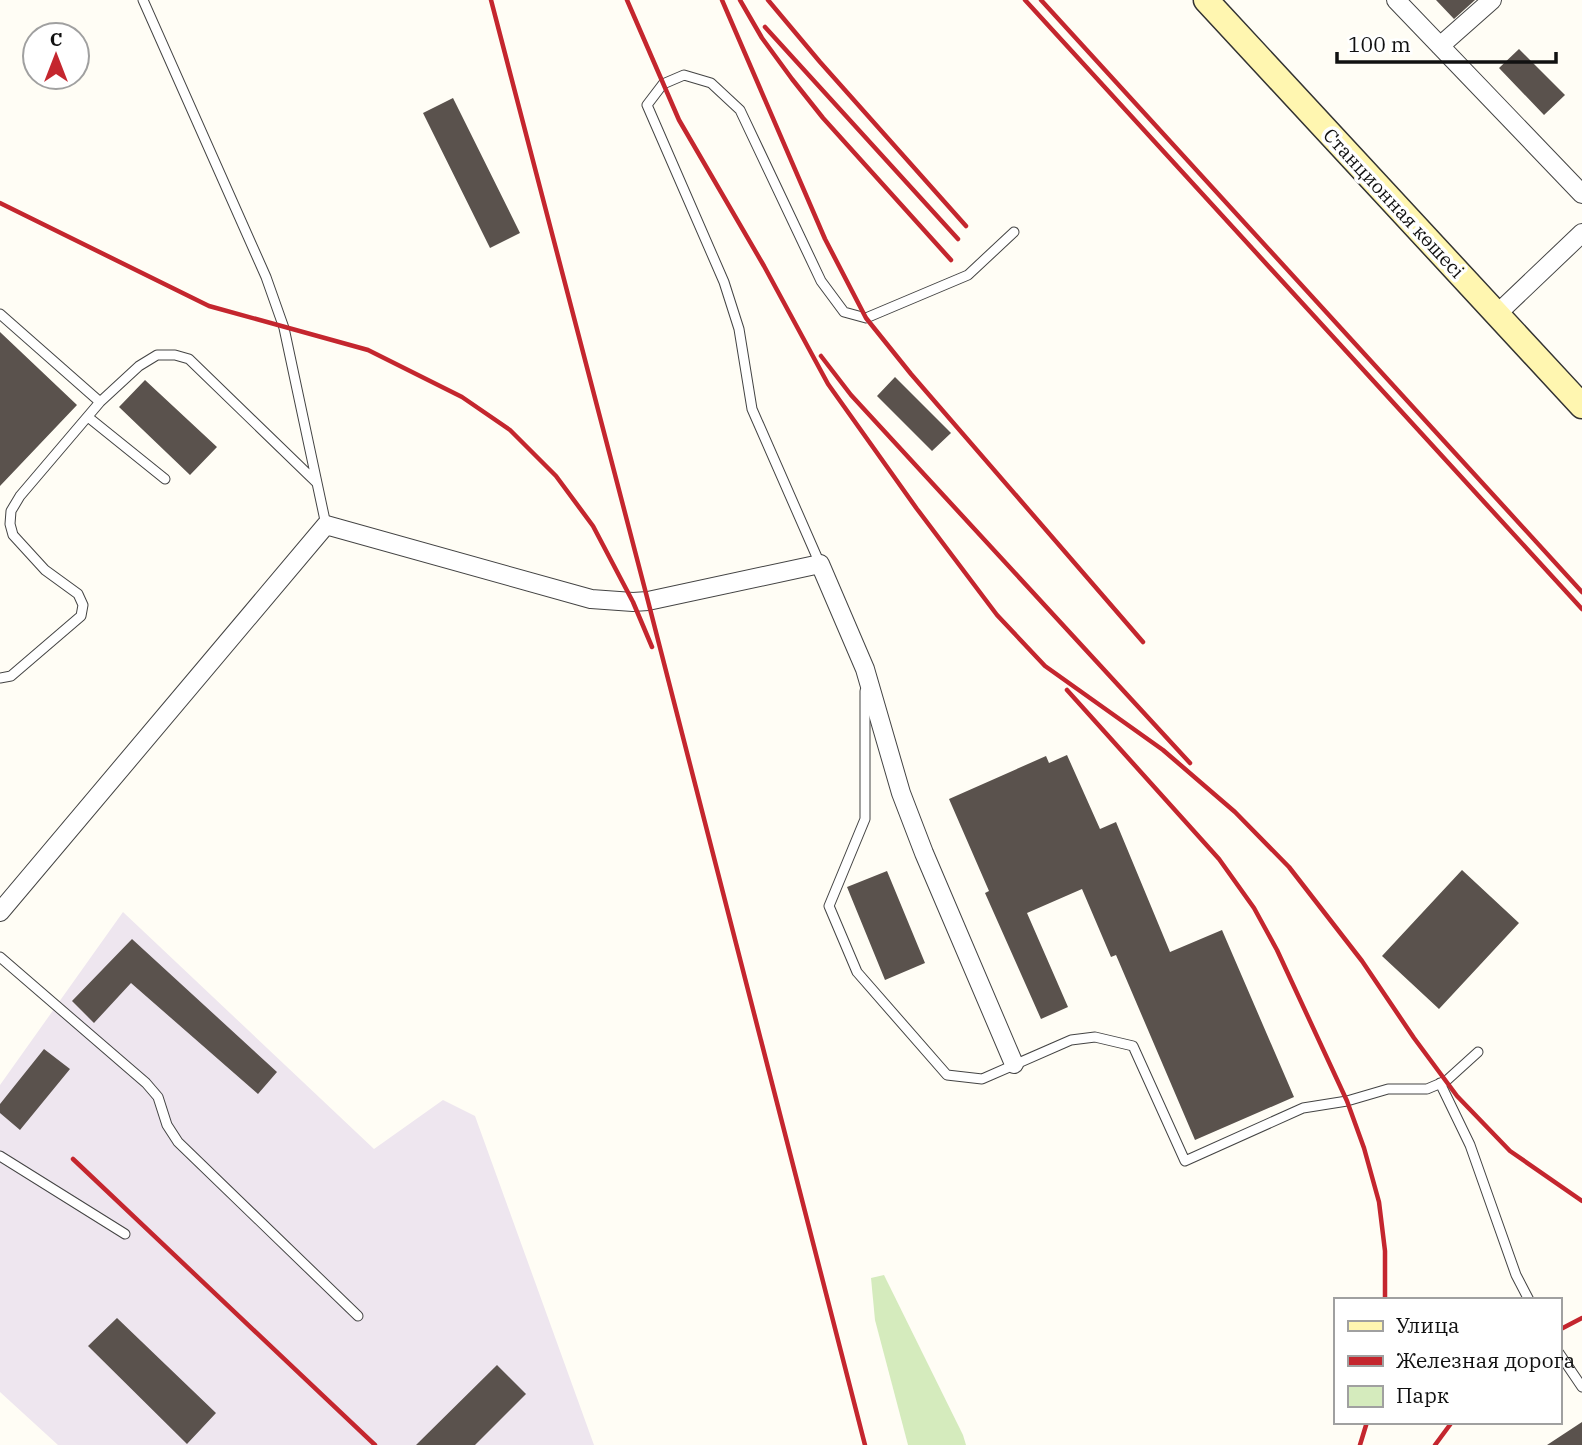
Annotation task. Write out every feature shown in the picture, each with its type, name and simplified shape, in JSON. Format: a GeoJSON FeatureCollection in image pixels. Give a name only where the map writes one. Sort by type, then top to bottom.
{"type":"FeatureCollection","features":[{"type":"Feature","properties":{"kind":"street","name":"Станционная көшесі"},"geometry":{"type":"LineString","coordinates":[[1206,0],[1582,406]]}},
{"type":"Feature","properties":{"kind":"street"},"geometry":{"type":"LineString","coordinates":[[1396,0],[1582,194]]}},
{"type":"Feature","properties":{"kind":"street"},"geometry":{"type":"LineString","coordinates":[[1440,47],[1492,0]]}},
{"type":"Feature","properties":{"kind":"street"},"geometry":{"type":"LineString","coordinates":[[1497,314],[1582,233]]}},
{"type":"Feature","properties":{"kind":"street"},"geometry":{"type":"LineString","coordinates":[[0,912],[326,525],[592,598],[633,602],[820,564],[865,669],[901,793],[924,853],[1014,1064]]}},
{"type":"Feature","properties":{"kind":"lane"},"geometry":{"type":"LineString","coordinates":[[143,0],[266,277],[280,315],[326,525]]}},
{"type":"Feature","properties":{"kind":"lane"},"geometry":{"type":"LineString","coordinates":[[820,564],[752,409],[739,330],[724,282],[647,105],[663,84],[684,75],[711,83],[740,110],[821,281],[844,312],[866,318],[968,275],[1014,232]]}},
{"type":"Feature","properties":{"kind":"lane"},"geometry":{"type":"LineString","coordinates":[[0,314],[100,402]]}},
{"type":"Feature","properties":{"kind":"lane"},"geometry":{"type":"LineString","coordinates":[[0,678],[11,676],[81,616],[83,605],[78,594],[45,570],[13,535],[11,512],[20,496],[100,402],[139,366],[157,355],[175,355],[189,359],[317,482]]}},
{"type":"Feature","properties":{"kind":"lane"},"geometry":{"type":"LineString","coordinates":[[89,417],[165,479]]}},
{"type":"Feature","properties":{"kind":"lane"},"geometry":{"type":"LineString","coordinates":[[865,669],[865,818],[830,906],[857,972],[947,1075],[982,1079],[1071,1040],[1096,1037],[1133,1046],[1185,1161],[1303,1108],[1347,1101],[1388,1089],[1427,1089],[1446,1081],[1478,1052]]}},
{"type":"Feature","properties":{"kind":"lane"},"geometry":{"type":"LineString","coordinates":[[0,957],[146,1083],[158,1097],[167,1125],[178,1142],[358,1316]]}},
{"type":"Feature","properties":{"kind":"lane"},"geometry":{"type":"LineString","coordinates":[[1440,1083],[1469,1144],[1516,1275],[1528,1298]]}},
{"type":"Feature","properties":{"kind":"lane"},"geometry":{"type":"LineString","coordinates":[[0,1156],[125,1234]]}},
{"type":"Feature","properties":{"kind":"lane"},"geometry":{"type":"LineString","coordinates":[[1561,1356],[1582,1387]]}},
{"type":"Feature","properties":{"kind":"shaded area"},"geometry":{"type":"Polygon","coordinates":[[[123,912],[374,1149],[443,1100],[475,1116],[594,1445],[58,1445],[0,1392],[0,1085],[123,912]]]}},
{"type":"Feature","properties":{"kind":"green space"},"geometry":{"type":"Polygon","coordinates":[[[884,1275],[966,1445],[908,1445],[875,1320],[871,1278],[884,1275]]]}},
{"type":"Feature","properties":{"kind":"building"},"geometry":{"type":"Polygon","coordinates":[[[1436,0],[1475,0],[1454,19],[1436,0]]]}},
{"type":"Feature","properties":{"kind":"building"},"geometry":{"type":"Polygon","coordinates":[[[1519,49],[1565,95],[1544,115],[1499,68],[1519,49]]]}},
{"type":"Feature","properties":{"kind":"building"},"geometry":{"type":"Polygon","coordinates":[[[453,98],[520,233],[490,248],[423,113],[453,98]]]}},
{"type":"Feature","properties":{"kind":"building"},"geometry":{"type":"Polygon","coordinates":[[[0,332],[77,405],[0,486],[0,332]]]}},
{"type":"Feature","properties":{"kind":"building"},"geometry":{"type":"Polygon","coordinates":[[[895,377],[951,433],[932,451],[877,396],[895,377]]]}},
{"type":"Feature","properties":{"kind":"building"},"geometry":{"type":"Polygon","coordinates":[[[145,380],[217,447],[190,475],[119,407],[145,380]]]}},
{"type":"Feature","properties":{"kind":"building"},"geometry":{"type":"Polygon","coordinates":[[[1067,755],[1100,829],[1116,822],[1170,952],[1222,930],[1294,1097],[1195,1140],[1116,955],[1111,957],[1082,889],[1027,913],[1068,1007],[1041,1019],[985,893],[989,891],[949,799],[1046,756],[1049,763],[1067,755]]]}},
{"type":"Feature","properties":{"kind":"building"},"geometry":{"type":"Polygon","coordinates":[[[1462,870],[1519,923],[1439,1009],[1382,956],[1462,870]]]}},
{"type":"Feature","properties":{"kind":"building"},"geometry":{"type":"Polygon","coordinates":[[[887,871],[925,963],[885,980],[847,887],[887,871]]]}},
{"type":"Feature","properties":{"kind":"building"},"geometry":{"type":"Polygon","coordinates":[[[132,939],[277,1072],[258,1094],[131,983],[94,1023],[72,1001],[132,939]]]}},
{"type":"Feature","properties":{"kind":"building"},"geometry":{"type":"Polygon","coordinates":[[[44,1049],[70,1069],[20,1130],[0,1113],[0,1104],[44,1049]]]}},
{"type":"Feature","properties":{"kind":"building"},"geometry":{"type":"Polygon","coordinates":[[[117,1318],[216,1413],[187,1444],[88,1346],[117,1318]]]}},
{"type":"Feature","properties":{"kind":"building"},"geometry":{"type":"Polygon","coordinates":[[[497,1365],[526,1394],[475,1445],[416,1445],[497,1365]]]}},
{"type":"Feature","properties":{"kind":"building"},"geometry":{"type":"Polygon","coordinates":[[[1582,1422],[1582,1445],[1547,1445],[1582,1422]]]}},
{"type":"Feature","properties":{"kind":"railway"},"geometry":{"type":"LineString","coordinates":[[491,0],[865,1445]]}},
{"type":"Feature","properties":{"kind":"railway"},"geometry":{"type":"LineString","coordinates":[[627,0],[679,120],[764,266],[828,384],[997,615],[1045,666],[1163,750],[1235,812],[1289,867],[1362,961],[1457,1096],[1510,1151],[1582,1201]]}},
{"type":"Feature","properties":{"kind":"railway"},"geometry":{"type":"LineString","coordinates":[[722,0],[825,239],[866,318],[911,374],[1143,642]]}},
{"type":"Feature","properties":{"kind":"railway"},"geometry":{"type":"LineString","coordinates":[[740,0],[762,38],[823,118],[951,260]]}},
{"type":"Feature","properties":{"kind":"railway"},"geometry":{"type":"LineString","coordinates":[[768,0],[966,226]]}},
{"type":"Feature","properties":{"kind":"railway"},"geometry":{"type":"LineString","coordinates":[[1025,0],[1582,609]]}},
{"type":"Feature","properties":{"kind":"railway"},"geometry":{"type":"LineString","coordinates":[[1041,0],[1582,592]]}},
{"type":"Feature","properties":{"kind":"railway"},"geometry":{"type":"LineString","coordinates":[[765,27],[958,239]]}},
{"type":"Feature","properties":{"kind":"railway"},"geometry":{"type":"LineString","coordinates":[[0,203],[209,306],[368,350],[462,397],[510,430],[556,476],[593,526],[633,602],[652,647]]}},
{"type":"Feature","properties":{"kind":"railway"},"geometry":{"type":"LineString","coordinates":[[821,356],[851,395],[1190,763]]}},
{"type":"Feature","properties":{"kind":"railway"},"geometry":{"type":"LineString","coordinates":[[1067,690],[1219,859],[1254,908],[1277,950],[1347,1101],[1364,1148],[1379,1202],[1385,1251],[1385,1298]]}},
{"type":"Feature","properties":{"kind":"railway"},"geometry":{"type":"LineString","coordinates":[[73,1159],[375,1445]]}},
{"type":"Feature","properties":{"kind":"railway"},"geometry":{"type":"LineString","coordinates":[[1561,1329],[1582,1318]]}},
{"type":"Feature","properties":{"kind":"railway"},"geometry":{"type":"LineString","coordinates":[[1360,1445],[1366,1424]]}},
{"type":"Feature","properties":{"kind":"railway"},"geometry":{"type":"LineString","coordinates":[[1435,1445],[1451,1424]]}}]}
